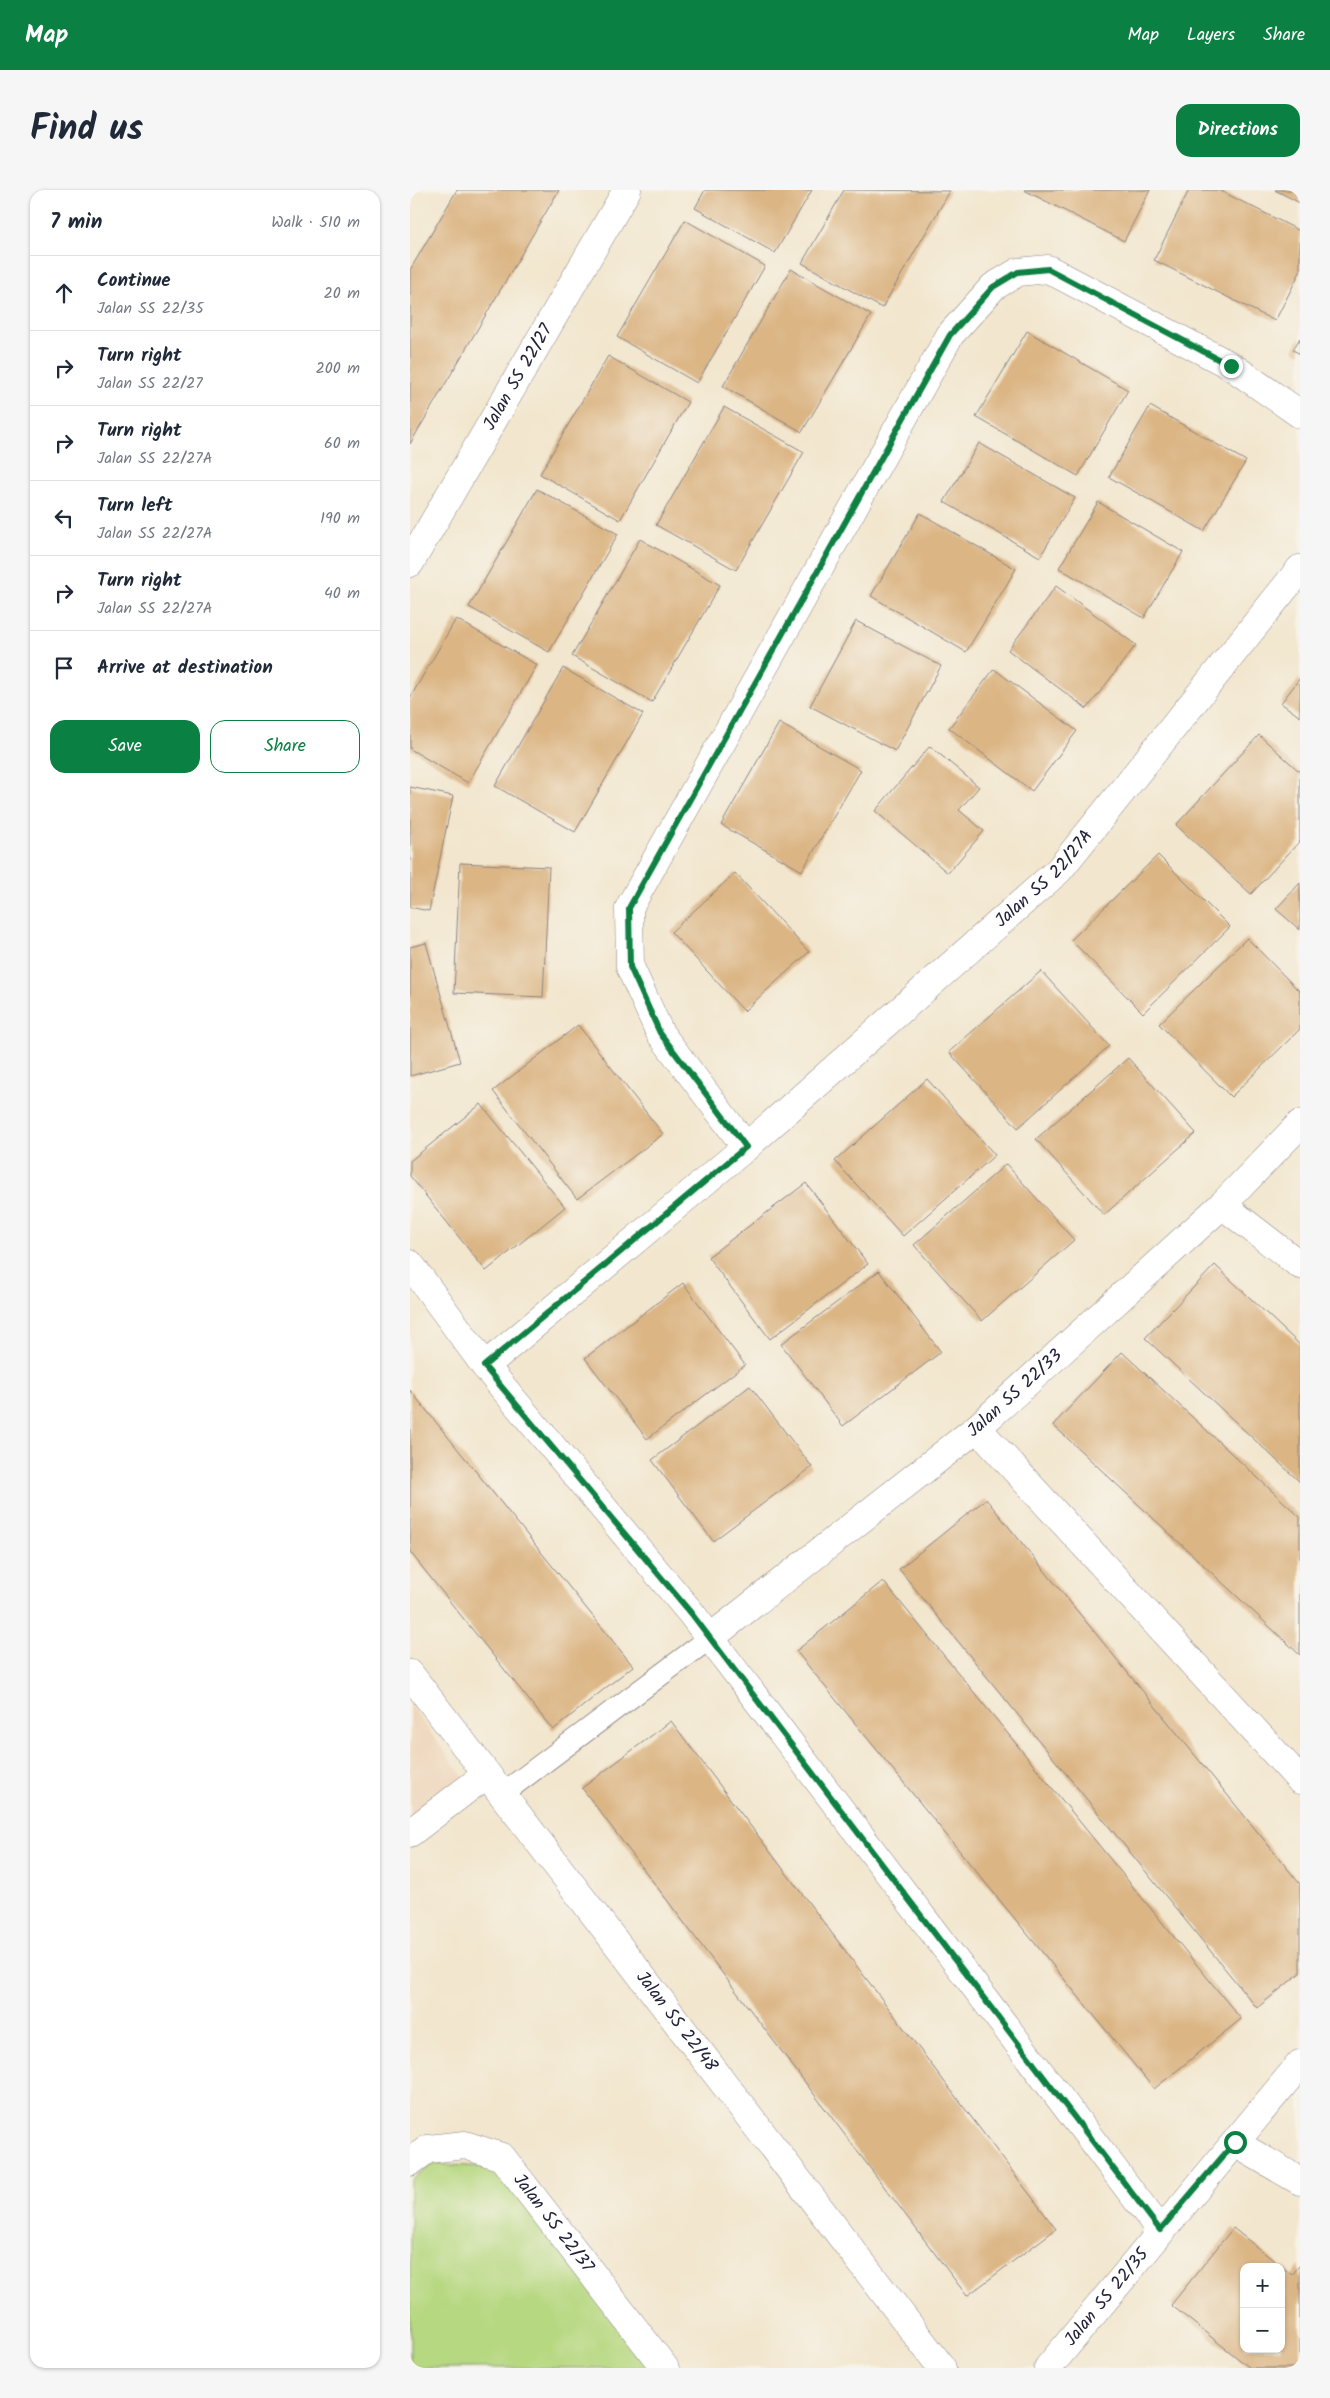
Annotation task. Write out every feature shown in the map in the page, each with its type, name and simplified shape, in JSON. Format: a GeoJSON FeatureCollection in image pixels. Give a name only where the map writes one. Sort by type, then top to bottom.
{"type":"FeatureCollection","features":[{"type":"Feature","properties":{"kind":"street","name":"Jalan SS 22/27"},"geometry":{"type":"LineString","coordinates":[[410,563],[627,190]]}},
{"type":"Feature","properties":{"kind":"street"},"geometry":{"type":"LineString","coordinates":[[746,1147],[660,1033],[630,967],[629,908],[950,335],[993,287],[1018,272],[1048,269],[1231,366],[1300,414]]}},
{"type":"Feature","properties":{"kind":"street","name":"Jalan SS 22/27A"},"geometry":{"type":"LineString","coordinates":[[484,1366],[746,1147],[1059,870],[1300,569]]}},
{"type":"Feature","properties":{"kind":"street","name":"Jalan SS 22/33"},"geometry":{"type":"LineString","coordinates":[[710,1638],[977,1428],[1222,1205],[1300,1124]]}},
{"type":"Feature","properties":{"kind":"street"},"geometry":{"type":"LineString","coordinates":[[1222,1205],[1300,1265]]}},
{"type":"Feature","properties":{"kind":"street"},"geometry":{"type":"LineString","coordinates":[[410,1264],[484,1366],[710,1638],[1160,2230]]}},
{"type":"Feature","properties":{"kind":"street"},"geometry":{"type":"LineString","coordinates":[[977,1428],[1300,1780]]}},
{"type":"Feature","properties":{"kind":"street","name":"Jalan SS 22/48"},"geometry":{"type":"LineString","coordinates":[[410,1674],[942,2368]]}},
{"type":"Feature","properties":{"kind":"street"},"geometry":{"type":"LineString","coordinates":[[410,1833],[495,1784]]}},
{"type":"Feature","properties":{"kind":"street","name":"Jalan SS 22/35"},"geometry":{"type":"LineString","coordinates":[[1048,2368],[1138,2260],[1160,2230],[1300,2064]]}},
{"type":"Feature","properties":{"kind":"street"},"geometry":{"type":"LineString","coordinates":[[1235,2142],[1300,2181]]}},
{"type":"Feature","properties":{"kind":"street","name":"Jalan SS 22/37"},"geometry":{"type":"LineString","coordinates":[[410,2162],[428,2148],[465,2145],[502,2157],[665,2368]]}},
{"type":"Feature","properties":{"kind":"lane"},"geometry":{"type":"LineString","coordinates":[[495,1784],[710,1638]]}},
{"type":"Feature","properties":{"kind":"shaded area"},"geometry":{"type":"Polygon","coordinates":[[[410,1704],[473,1791],[410,1835],[410,1704]]]}},
{"type":"Feature","properties":{"kind":"green space"},"geometry":{"type":"Polygon","coordinates":[[[434,2164],[505,2168],[661,2368],[410,2368],[410,2181],[434,2164]]]}},
{"type":"Feature","properties":{"kind":"building"},"geometry":{"type":"Polygon","coordinates":[[[457,190],[559,190],[410,444],[410,270],[457,190]]]}},
{"type":"Feature","properties":{"kind":"building"},"geometry":{"type":"Polygon","coordinates":[[[705,190],[812,190],[775,253],[695,208],[705,190]]]}},
{"type":"Feature","properties":{"kind":"building"},"geometry":{"type":"Polygon","coordinates":[[[844,190],[950,191],[882,308],[802,263],[844,190]]]}},
{"type":"Feature","properties":{"kind":"building"},"geometry":{"type":"Polygon","coordinates":[[[1024,190],[1150,190],[1124,241],[1024,190]]]}},
{"type":"Feature","properties":{"kind":"building"},"geometry":{"type":"Polygon","coordinates":[[[1189,190],[1219,190],[1300,231],[1300,272],[1275,321],[1154,260],[1189,190]]]}},
{"type":"Feature","properties":{"kind":"building"},"geometry":{"type":"Polygon","coordinates":[[[1275,190],[1300,190],[1300,203],[1275,190]]]}},
{"type":"Feature","properties":{"kind":"building"},"geometry":{"type":"Polygon","coordinates":[[[685,220],[765,266],[697,383],[617,337],[685,220]]]}},
{"type":"Feature","properties":{"kind":"building"},"geometry":{"type":"Polygon","coordinates":[[[791,269],[871,315],[802,432],[723,386],[791,269]]]}},
{"type":"Feature","properties":{"kind":"building"},"geometry":{"type":"Polygon","coordinates":[[[1027,331],[1128,390],[1078,476],[976,417],[1027,331]]]}},
{"type":"Feature","properties":{"kind":"building"},"geometry":{"type":"Polygon","coordinates":[[[1300,338],[1300,354],[1293,350],[1300,338]]]}},
{"type":"Feature","properties":{"kind":"building"},"geometry":{"type":"Polygon","coordinates":[[[608,356],[688,402],[620,520],[540,474],[608,356]]]}},
{"type":"Feature","properties":{"kind":"building"},"geometry":{"type":"Polygon","coordinates":[[[1150,406],[1246,461],[1204,531],[1109,477],[1150,406]]]}},
{"type":"Feature","properties":{"kind":"building"},"geometry":{"type":"Polygon","coordinates":[[[724,407],[804,452],[736,570],[656,525],[724,407]]]}},
{"type":"Feature","properties":{"kind":"building"},"geometry":{"type":"Polygon","coordinates":[[[979,443],[1075,498],[1040,557],[944,502],[979,443]]]}},
{"type":"Feature","properties":{"kind":"building"},"geometry":{"type":"Polygon","coordinates":[[[537,489],[618,534],[549,652],[469,607],[537,489]]]}},
{"type":"Feature","properties":{"kind":"building"},"geometry":{"type":"Polygon","coordinates":[[[1098,502],[1183,552],[1144,618],[1059,568],[1098,502]]]}},
{"type":"Feature","properties":{"kind":"building"},"geometry":{"type":"Polygon","coordinates":[[[920,513],[1016,569],[966,652],[871,596],[920,513]]]}},
{"type":"Feature","properties":{"kind":"building"},"geometry":{"type":"Polygon","coordinates":[[[640,539],[720,585],[652,702],[572,656],[640,539]]]}},
{"type":"Feature","properties":{"kind":"building"},"geometry":{"type":"Polygon","coordinates":[[[1056,586],[1136,645],[1087,709],[1008,650],[1056,586]]]}},
{"type":"Feature","properties":{"kind":"building"},"geometry":{"type":"Polygon","coordinates":[[[456,619],[537,665],[468,783],[410,749],[410,698],[456,619]]]}},
{"type":"Feature","properties":{"kind":"building"},"geometry":{"type":"Polygon","coordinates":[[[856,621],[941,666],[895,751],[810,706],[856,621]]]}},
{"type":"Feature","properties":{"kind":"building"},"geometry":{"type":"Polygon","coordinates":[[[563,668],[643,714],[575,832],[495,786],[563,668]]]}},
{"type":"Feature","properties":{"kind":"building"},"geometry":{"type":"Polygon","coordinates":[[[994,669],[1077,731],[1032,791],[949,728],[994,669]]]}},
{"type":"Feature","properties":{"kind":"building"},"geometry":{"type":"Polygon","coordinates":[[[1300,678],[1300,717],[1281,703],[1300,678]]]}},
{"type":"Feature","properties":{"kind":"building"},"geometry":{"type":"Polygon","coordinates":[[[779,723],[861,770],[802,871],[721,825],[779,723]]]}},
{"type":"Feature","properties":{"kind":"building"},"geometry":{"type":"Polygon","coordinates":[[[1259,735],[1300,772],[1300,841],[1251,894],[1176,825],[1259,735]]]}},
{"type":"Feature","properties":{"kind":"building"},"geometry":{"type":"Polygon","coordinates":[[[930,746],[979,787],[959,810],[984,831],[948,873],[875,811],[930,746]]]}},
{"type":"Feature","properties":{"kind":"building"},"geometry":{"type":"Polygon","coordinates":[[[410,787],[453,796],[429,911],[410,907],[410,787]]]}},
{"type":"Feature","properties":{"kind":"building"},"geometry":{"type":"Polygon","coordinates":[[[1158,855],[1230,927],[1143,1013],[1071,940],[1158,855]]]}},
{"type":"Feature","properties":{"kind":"building"},"geometry":{"type":"Polygon","coordinates":[[[460,863],[549,867],[543,997],[454,993],[460,863]]]}},
{"type":"Feature","properties":{"kind":"building"},"geometry":{"type":"Polygon","coordinates":[[[735,873],[809,952],[744,1011],[671,932],[735,873]]]}},
{"type":"Feature","properties":{"kind":"building"},"geometry":{"type":"Polygon","coordinates":[[[1300,883],[1300,930],[1276,909],[1300,883]]]}},
{"type":"Feature","properties":{"kind":"building"},"geometry":{"type":"Polygon","coordinates":[[[1247,938],[1300,992],[1300,1029],[1231,1097],[1159,1024],[1247,938]]]}},
{"type":"Feature","properties":{"kind":"building"},"geometry":{"type":"Polygon","coordinates":[[[426,943],[460,1062],[410,1076],[410,947],[426,943]]]}},
{"type":"Feature","properties":{"kind":"building"},"geometry":{"type":"Polygon","coordinates":[[[1041,971],[1109,1046],[1018,1128],[949,1052],[1041,971]]]}},
{"type":"Feature","properties":{"kind":"building"},"geometry":{"type":"Polygon","coordinates":[[[578,1025],[663,1134],[577,1199],[493,1091],[578,1025]]]}},
{"type":"Feature","properties":{"kind":"building"},"geometry":{"type":"Polygon","coordinates":[[[1128,1058],[1196,1133],[1104,1215],[1036,1139],[1128,1058]]]}},
{"type":"Feature","properties":{"kind":"building"},"geometry":{"type":"Polygon","coordinates":[[[927,1079],[995,1155],[903,1236],[835,1161],[927,1079]]]}},
{"type":"Feature","properties":{"kind":"building"},"geometry":{"type":"Polygon","coordinates":[[[481,1104],[565,1207],[486,1271],[410,1176],[410,1161],[481,1104]]]}},
{"type":"Feature","properties":{"kind":"building"},"geometry":{"type":"Polygon","coordinates":[[[1006,1164],[1074,1240],[982,1321],[914,1245],[1006,1164]]]}},
{"type":"Feature","properties":{"kind":"building"},"geometry":{"type":"Polygon","coordinates":[[[806,1183],[868,1264],[770,1339],[708,1257],[806,1183]]]}},
{"type":"Feature","properties":{"kind":"building"},"geometry":{"type":"Polygon","coordinates":[[[1215,1265],[1300,1345],[1300,1482],[1145,1338],[1215,1265]]]}},
{"type":"Feature","properties":{"kind":"building"},"geometry":{"type":"Polygon","coordinates":[[[879,1271],[941,1352],[843,1426],[781,1344],[879,1271]]]}},
{"type":"Feature","properties":{"kind":"building"},"geometry":{"type":"Polygon","coordinates":[[[683,1283],[745,1365],[647,1439],[585,1358],[683,1283]]]}},
{"type":"Feature","properties":{"kind":"building"},"geometry":{"type":"Polygon","coordinates":[[[1122,1352],[1300,1517],[1300,1655],[1053,1425],[1122,1352]]]}},
{"type":"Feature","properties":{"kind":"building"},"geometry":{"type":"Polygon","coordinates":[[[750,1386],[812,1467],[713,1541],[652,1460],[750,1386]]]}},
{"type":"Feature","properties":{"kind":"building"},"geometry":{"type":"Polygon","coordinates":[[[410,1390],[633,1666],[553,1730],[410,1552],[410,1390]]]}},
{"type":"Feature","properties":{"kind":"building"},"geometry":{"type":"Polygon","coordinates":[[[986,1499],[1300,1884],[1300,1973],[1257,2008],[899,1569],[986,1499]]]}},
{"type":"Feature","properties":{"kind":"building"},"geometry":{"type":"Polygon","coordinates":[[[883,1581],[1241,2019],[1154,2089],[796,1651],[883,1581]]]}},
{"type":"Feature","properties":{"kind":"building"},"geometry":{"type":"Polygon","coordinates":[[[671,1721],[1056,2229],[967,2296],[582,1788],[671,1721]]]}},
{"type":"Feature","properties":{"kind":"building"},"geometry":{"type":"Polygon","coordinates":[[[1233,2228],[1277,2263],[1240,2263],[1240,2353],[1285,2353],[1285,2269],[1292,2275],[1300,2265],[1300,2368],[1250,2368],[1171,2305],[1233,2228]]]}},
{"type":"Feature","properties":{"kind":"route"},"geometry":{"type":"LineString","coordinates":[[1231,366],[1048,269],[1018,272],[993,287],[950,335],[629,908],[630,967],[660,1033],[746,1147],[484,1366],[691,1613],[1160,2230],[1235,2142]]}}]}
